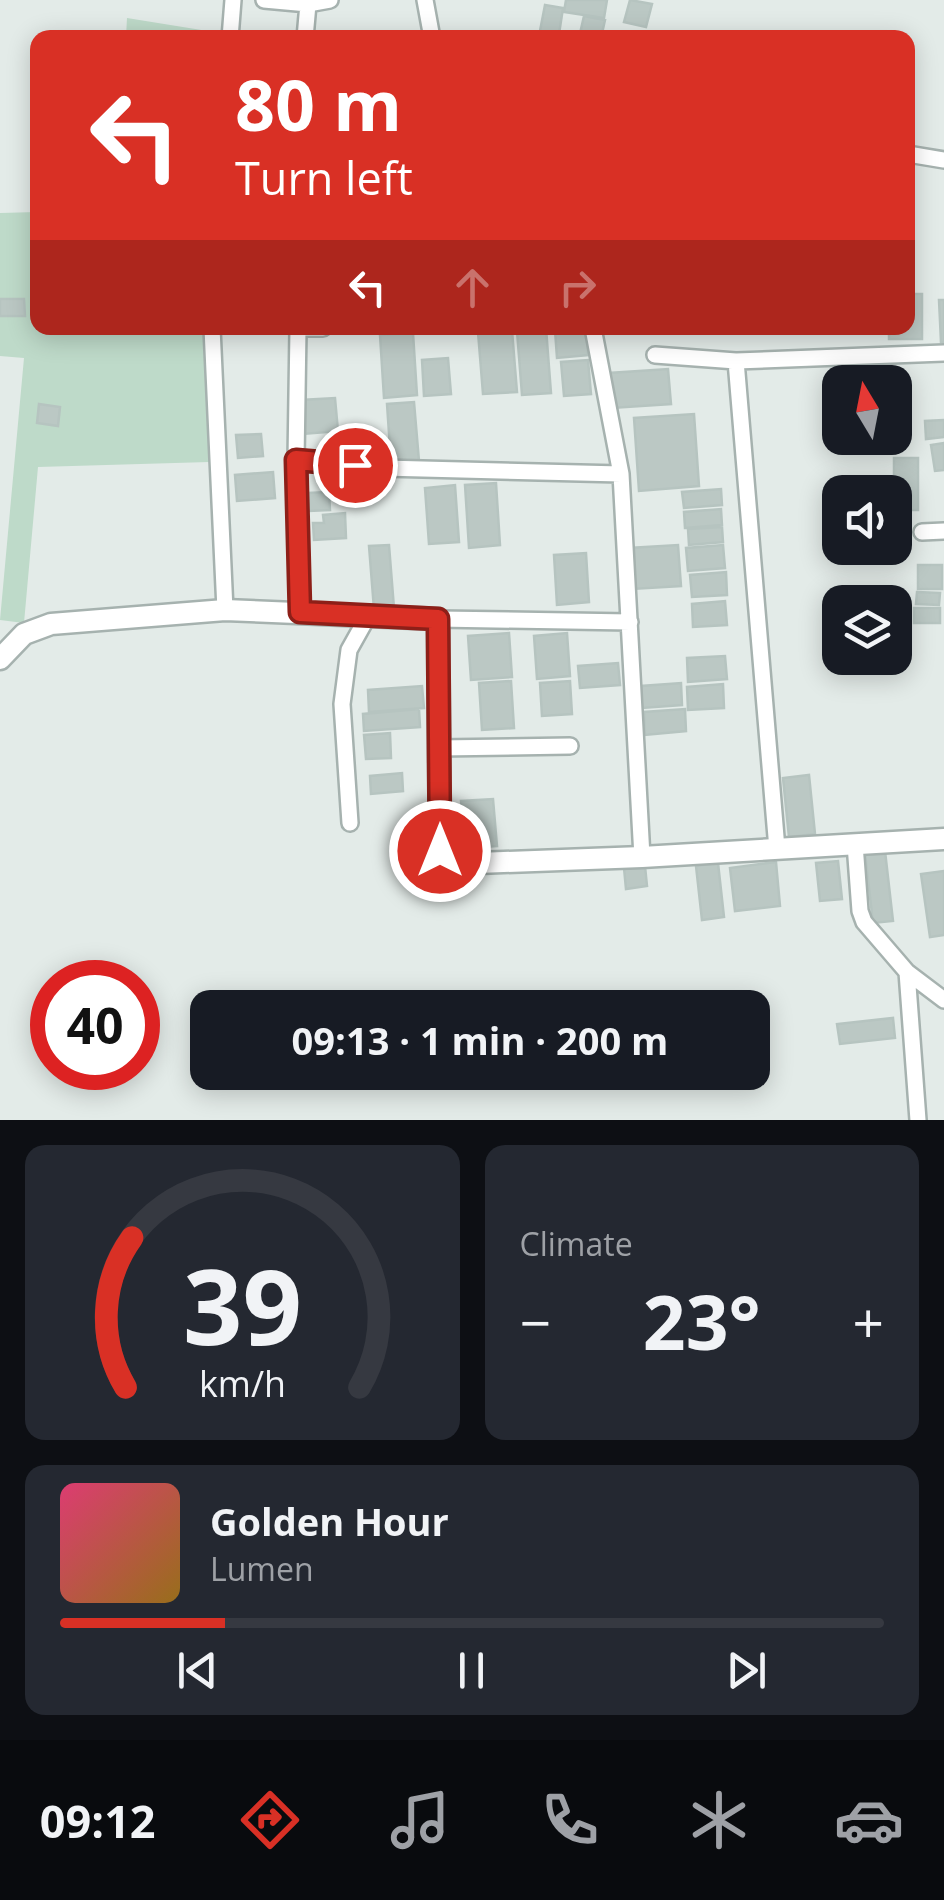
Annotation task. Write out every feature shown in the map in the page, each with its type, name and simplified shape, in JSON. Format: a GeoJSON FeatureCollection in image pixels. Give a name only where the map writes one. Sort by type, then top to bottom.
{"type":"FeatureCollection","features":[{"type":"Feature","properties":{"kind":"street"},"geometry":{"type":"LineString","coordinates":[[231,30],[233,0]]}},
{"type":"Feature","properties":{"kind":"street"},"geometry":{"type":"LineString","coordinates":[[264,0],[308,4],[330,0]]}},
{"type":"Feature","properties":{"kind":"street"},"geometry":{"type":"LineString","coordinates":[[425,0],[431,30]]}},
{"type":"Feature","properties":{"kind":"street"},"geometry":{"type":"LineString","coordinates":[[306,30],[308,4]]}},
{"type":"Feature","properties":{"kind":"street"},"geometry":{"type":"LineString","coordinates":[[915,155],[944,160]]}},
{"type":"Feature","properties":{"kind":"street"},"geometry":{"type":"LineString","coordinates":[[212,335],[225,610]]}},
{"type":"Feature","properties":{"kind":"street"},"geometry":{"type":"LineString","coordinates":[[298,335],[300,612]]}},
{"type":"Feature","properties":{"kind":"street"},"geometry":{"type":"LineString","coordinates":[[594,335],[621,474],[642,857]]}},
{"type":"Feature","properties":{"kind":"street"},"geometry":{"type":"LineString","coordinates":[[654,356],[736,362],[944,353]]}},
{"type":"Feature","properties":{"kind":"street"},"geometry":{"type":"LineString","coordinates":[[736,362],[777,849]]}},
{"type":"Feature","properties":{"kind":"street"},"geometry":{"type":"LineString","coordinates":[[296,460],[384,468],[621,474]]}},
{"type":"Feature","properties":{"kind":"street"},"geometry":{"type":"LineString","coordinates":[[922,532],[944,531]]}},
{"type":"Feature","properties":{"kind":"street"},"geometry":{"type":"LineString","coordinates":[[0,659],[24,634],[50,624],[225,610],[630,622]]}},
{"type":"Feature","properties":{"kind":"street"},"geometry":{"type":"LineString","coordinates":[[350,824],[342,704],[349,650],[368,616]]}},
{"type":"Feature","properties":{"kind":"street"},"geometry":{"type":"LineString","coordinates":[[438,619],[440,851],[452,864],[944,839]]}},
{"type":"Feature","properties":{"kind":"street"},"geometry":{"type":"LineString","coordinates":[[440,748],[570,746]]}},
{"type":"Feature","properties":{"kind":"street"},"geometry":{"type":"LineString","coordinates":[[855,844],[866,925],[907,972],[944,1000]]}},
{"type":"Feature","properties":{"kind":"street"},"geometry":{"type":"LineString","coordinates":[[907,972],[918,1120]]}},
{"type":"Feature","properties":{"kind":"green space"},"geometry":{"type":"Polygon","coordinates":[[[127,18],[201,30],[126,30],[127,18]]]}},
{"type":"Feature","properties":{"kind":"green space"},"geometry":{"type":"Polygon","coordinates":[[[30,212],[30,335],[213,335],[209,462],[38,467],[24,623],[0,620],[24,358],[0,356],[0,213],[30,212]]]}},
{"type":"Feature","properties":{"kind":"building"},"geometry":{"type":"Polygon","coordinates":[[[566,0],[607,0],[604,18],[564,12],[566,0]]]}},
{"type":"Feature","properties":{"kind":"building"},"geometry":{"type":"Polygon","coordinates":[[[630,0],[652,4],[646,27],[624,22],[630,0]]]}},
{"type":"Feature","properties":{"kind":"building"},"geometry":{"type":"Polygon","coordinates":[[[545,5],[563,8],[560,30],[540,30],[545,5]]]}},
{"type":"Feature","properties":{"kind":"building"},"geometry":{"type":"Polygon","coordinates":[[[584,16],[605,20],[603,30],[581,30],[584,16]]]}},
{"type":"Feature","properties":{"kind":"building"},"geometry":{"type":"Polygon","coordinates":[[[915,294],[922,294],[922,339],[889,339],[889,335],[915,335],[915,294]]]}},
{"type":"Feature","properties":{"kind":"building"},"geometry":{"type":"Polygon","coordinates":[[[0,299],[24,299],[25,316],[0,316],[0,299]]]}},
{"type":"Feature","properties":{"kind":"building"},"geometry":{"type":"Polygon","coordinates":[[[939,300],[944,300],[944,342],[941,342],[939,300]]]}},
{"type":"Feature","properties":{"kind":"building"},"geometry":{"type":"Polygon","coordinates":[[[380,335],[413,335],[417,395],[384,398],[380,335]]]}},
{"type":"Feature","properties":{"kind":"building"},"geometry":{"type":"Polygon","coordinates":[[[478,335],[512,335],[517,392],[483,394],[478,335]]]}},
{"type":"Feature","properties":{"kind":"building"},"geometry":{"type":"Polygon","coordinates":[[[517,335],[547,335],[551,393],[522,395],[517,335]]]}},
{"type":"Feature","properties":{"kind":"building"},"geometry":{"type":"Polygon","coordinates":[[[555,335],[587,335],[588,355],[557,358],[555,335]]]}},
{"type":"Feature","properties":{"kind":"building"},"geometry":{"type":"Polygon","coordinates":[[[448,358],[451,394],[424,396],[422,360],[448,358]]]}},
{"type":"Feature","properties":{"kind":"building"},"geometry":{"type":"Polygon","coordinates":[[[588,360],[591,394],[564,396],[561,362],[588,360]]]}},
{"type":"Feature","properties":{"kind":"building"},"geometry":{"type":"Polygon","coordinates":[[[668,369],[671,404],[612,408],[609,373],[668,369]]]}},
{"type":"Feature","properties":{"kind":"building"},"geometry":{"type":"Polygon","coordinates":[[[335,398],[338,431],[303,434],[301,400],[335,398]]]}},
{"type":"Feature","properties":{"kind":"building"},"geometry":{"type":"Polygon","coordinates":[[[414,402],[419,461],[391,463],[387,404],[414,402]]]}},
{"type":"Feature","properties":{"kind":"building"},"geometry":{"type":"Polygon","coordinates":[[[39,404],[60,407],[58,426],[37,423],[39,404]]]}},
{"type":"Feature","properties":{"kind":"building"},"geometry":{"type":"Polygon","coordinates":[[[694,414],[699,486],[639,491],[634,418],[694,414]]]}},
{"type":"Feature","properties":{"kind":"building"},"geometry":{"type":"Polygon","coordinates":[[[944,420],[944,437],[926,439],[925,421],[944,420]]]}},
{"type":"Feature","properties":{"kind":"building"},"geometry":{"type":"Polygon","coordinates":[[[261,434],[263,456],[238,458],[236,435],[261,434]]]}},
{"type":"Feature","properties":{"kind":"building"},"geometry":{"type":"Polygon","coordinates":[[[944,443],[944,470],[935,471],[931,445],[944,443]]]}},
{"type":"Feature","properties":{"kind":"building"},"geometry":{"type":"Polygon","coordinates":[[[894,458],[918,458],[918,510],[912,510],[912,475],[894,475],[894,458]]]}},
{"type":"Feature","properties":{"kind":"building"},"geometry":{"type":"Polygon","coordinates":[[[273,472],[275,498],[237,501],[235,475],[273,472]]]}},
{"type":"Feature","properties":{"kind":"building"},"geometry":{"type":"Polygon","coordinates":[[[496,483],[500,545],[469,548],[465,485],[496,483]]]}},
{"type":"Feature","properties":{"kind":"building"},"geometry":{"type":"Polygon","coordinates":[[[455,485],[459,542],[429,544],[425,488],[455,485]]]}},
{"type":"Feature","properties":{"kind":"building"},"geometry":{"type":"Polygon","coordinates":[[[721,489],[722,505],[684,508],[682,492],[721,489]]]}},
{"type":"Feature","properties":{"kind":"building"},"geometry":{"type":"Polygon","coordinates":[[[329,492],[330,510],[309,511],[308,493],[329,492]]]}},
{"type":"Feature","properties":{"kind":"building"},"geometry":{"type":"Polygon","coordinates":[[[721,509],[722,525],[685,528],[684,512],[721,509]]]}},
{"type":"Feature","properties":{"kind":"building"},"geometry":{"type":"Polygon","coordinates":[[[345,513],[346,538],[314,540],[313,523],[324,523],[323,515],[345,513]]]}},
{"type":"Feature","properties":{"kind":"building"},"geometry":{"type":"Polygon","coordinates":[[[722,527],[723,542],[689,545],[688,529],[722,527]]]}},
{"type":"Feature","properties":{"kind":"building"},"geometry":{"type":"Polygon","coordinates":[[[389,545],[394,608],[374,609],[369,546],[389,545]]]}},
{"type":"Feature","properties":{"kind":"building"},"geometry":{"type":"Polygon","coordinates":[[[678,545],[681,586],[632,589],[629,548],[678,545]]]}},
{"type":"Feature","properties":{"kind":"building"},"geometry":{"type":"Polygon","coordinates":[[[723,545],[725,568],[688,571],[686,548],[723,545]]]}},
{"type":"Feature","properties":{"kind":"building"},"geometry":{"type":"Polygon","coordinates":[[[586,553],[589,602],[557,605],[554,555],[586,553]]]}},
{"type":"Feature","properties":{"kind":"building"},"geometry":{"type":"Polygon","coordinates":[[[918,565],[942,565],[942,589],[918,589],[918,565]]]}},
{"type":"Feature","properties":{"kind":"building"},"geometry":{"type":"Polygon","coordinates":[[[726,572],[727,595],[692,597],[690,575],[726,572]]]}},
{"type":"Feature","properties":{"kind":"building"},"geometry":{"type":"Polygon","coordinates":[[[917,592],[940,593],[939,605],[916,604],[917,592]]]}},
{"type":"Feature","properties":{"kind":"building"},"geometry":{"type":"Polygon","coordinates":[[[725,601],[727,625],[693,627],[692,604],[725,601]]]}},
{"type":"Feature","properties":{"kind":"building"},"geometry":{"type":"Polygon","coordinates":[[[914,608],[940,608],[940,623],[914,623],[914,608]]]}},
{"type":"Feature","properties":{"kind":"building"},"geometry":{"type":"Polygon","coordinates":[[[509,633],[512,677],[471,680],[468,636],[509,633]]]}},
{"type":"Feature","properties":{"kind":"building"},"geometry":{"type":"Polygon","coordinates":[[[567,633],[570,676],[537,679],[534,636],[567,633]]]}},
{"type":"Feature","properties":{"kind":"building"},"geometry":{"type":"Polygon","coordinates":[[[725,656],[727,679],[688,682],[687,658],[725,656]]]}},
{"type":"Feature","properties":{"kind":"building"},"geometry":{"type":"Polygon","coordinates":[[[618,663],[620,685],[580,688],[578,666],[618,663]]]}},
{"type":"Feature","properties":{"kind":"building"},"geometry":{"type":"Polygon","coordinates":[[[511,681],[514,728],[482,730],[479,683],[511,681]]]}},
{"type":"Feature","properties":{"kind":"building"},"geometry":{"type":"Polygon","coordinates":[[[570,681],[572,714],[542,716],[540,683],[570,681]]]}},
{"type":"Feature","properties":{"kind":"building"},"geometry":{"type":"Polygon","coordinates":[[[681,683],[682,705],[642,708],[641,686],[681,683]]]}},
{"type":"Feature","properties":{"kind":"building"},"geometry":{"type":"Polygon","coordinates":[[[723,684],[724,708],[688,710],[687,687],[723,684]]]}},
{"type":"Feature","properties":{"kind":"building"},"geometry":{"type":"Polygon","coordinates":[[[422,686],[424,708],[369,712],[368,690],[422,686]]]}},
{"type":"Feature","properties":{"kind":"building"},"geometry":{"type":"Polygon","coordinates":[[[419,709],[420,727],[364,731],[363,714],[419,709]]]}},
{"type":"Feature","properties":{"kind":"building"},"geometry":{"type":"Polygon","coordinates":[[[685,709],[686,731],[645,735],[644,712],[685,709]]]}},
{"type":"Feature","properties":{"kind":"building"},"geometry":{"type":"Polygon","coordinates":[[[390,733],[391,758],[366,759],[364,735],[390,733]]]}},
{"type":"Feature","properties":{"kind":"building"},"geometry":{"type":"Polygon","coordinates":[[[402,773],[403,791],[371,794],[370,776],[402,773]]]}},
{"type":"Feature","properties":{"kind":"building"},"geometry":{"type":"Polygon","coordinates":[[[809,775],[815,834],[789,837],[783,778],[809,775]]]}},
{"type":"Feature","properties":{"kind":"building"},"geometry":{"type":"Polygon","coordinates":[[[493,799],[497,846],[465,848],[461,801],[493,799]]]}},
{"type":"Feature","properties":{"kind":"building"},"geometry":{"type":"Polygon","coordinates":[[[885,851],[893,921],[873,923],[865,853],[885,851]]]}},
{"type":"Feature","properties":{"kind":"building"},"geometry":{"type":"Polygon","coordinates":[[[838,861],[842,899],[820,901],[816,863],[838,861]]]}},
{"type":"Feature","properties":{"kind":"building"},"geometry":{"type":"Polygon","coordinates":[[[776,862],[780,906],[735,911],[730,868],[776,862]]]}},
{"type":"Feature","properties":{"kind":"building"},"geometry":{"type":"Polygon","coordinates":[[[718,863],[724,917],[702,920],[696,866],[718,863]]]}},
{"type":"Feature","properties":{"kind":"building"},"geometry":{"type":"Polygon","coordinates":[[[645,866],[647,886],[626,889],[624,868],[645,866]]]}},
{"type":"Feature","properties":{"kind":"building"},"geometry":{"type":"Polygon","coordinates":[[[944,871],[944,935],[930,937],[921,874],[944,871]]]}},
{"type":"Feature","properties":{"kind":"building"},"geometry":{"type":"Polygon","coordinates":[[[893,1018],[895,1038],[840,1044],[837,1024],[893,1018]]]}},
{"type":"Feature","properties":{"kind":"route"},"geometry":{"type":"LineString","coordinates":[[355,465],[296,460],[300,612],[438,619],[440,851]]}}]}
